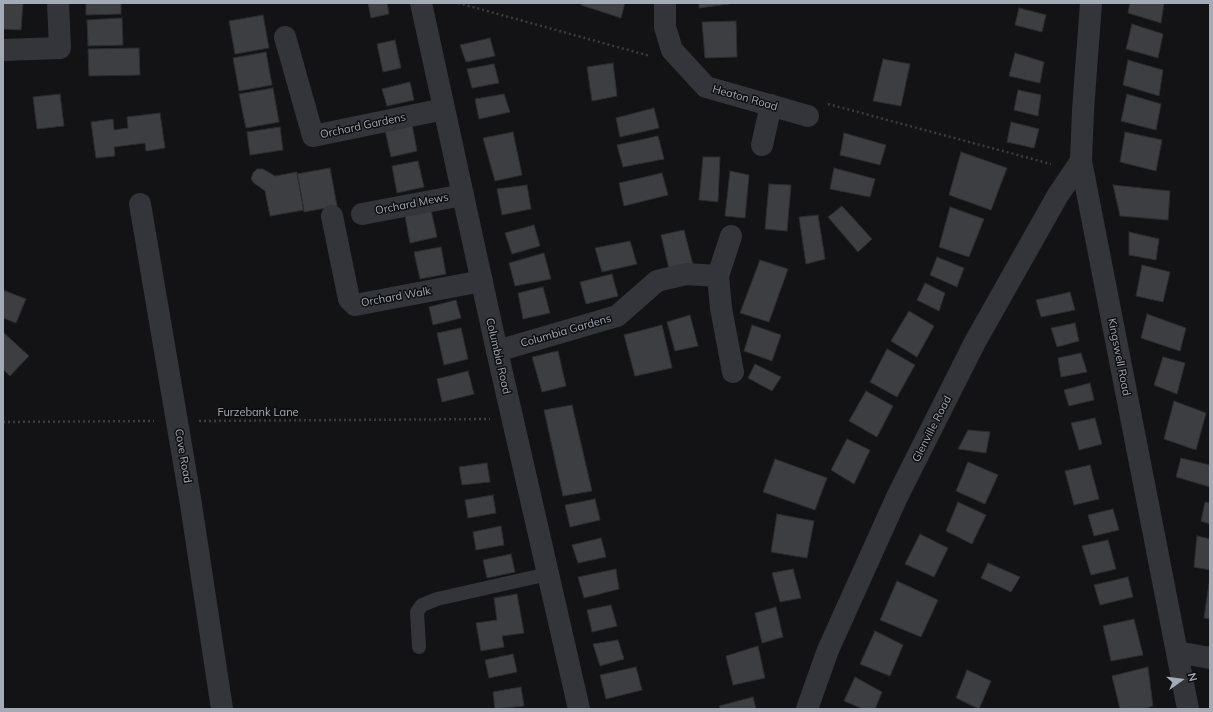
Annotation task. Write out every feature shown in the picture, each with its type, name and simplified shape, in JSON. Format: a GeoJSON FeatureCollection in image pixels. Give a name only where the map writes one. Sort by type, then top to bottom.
{"type":"FeatureCollection","features":[{"type":"Feature","properties":{"kind":"street"},"geometry":{"type":"LineString","coordinates":[[3,50],[60,48],[58,3]]}},
{"type":"Feature","properties":{"kind":"street","name":"Columbia Road"},"geometry":{"type":"LineString","coordinates":[[421,3],[512,419],[579,709]]}},
{"type":"Feature","properties":{"kind":"street","name":"Heaton Road"},"geometry":{"type":"LineString","coordinates":[[665,3],[665,27],[672,50],[689,66],[706,87],[808,116]]}},
{"type":"Feature","properties":{"kind":"street","name":"Kingswell Road"},"geometry":{"type":"LineString","coordinates":[[1091,3],[1078,166],[1188,709]]}},
{"type":"Feature","properties":{"kind":"street","name":"Orchard Gardens"},"geometry":{"type":"LineString","coordinates":[[285,37],[312,136],[444,109]]}},
{"type":"Feature","properties":{"kind":"street"},"geometry":{"type":"LineString","coordinates":[[762,145],[771,105]]}},
{"type":"Feature","properties":{"kind":"street","name":"Glenville Road"},"geometry":{"type":"LineString","coordinates":[[807,709],[828,650],[897,497],[975,342],[1040,228],[1078,166]]}},
{"type":"Feature","properties":{"kind":"street","name":"Orchard Mews"},"geometry":{"type":"LineString","coordinates":[[362,214],[463,194]]}},
{"type":"Feature","properties":{"kind":"street","name":"Cove Road"},"geometry":{"type":"LineString","coordinates":[[140,204],[177,421],[222,709]]}},
{"type":"Feature","properties":{"kind":"street","name":"Orchard Walk"},"geometry":{"type":"LineString","coordinates":[[332,216],[349,299],[355,305],[482,282]]}},
{"type":"Feature","properties":{"kind":"street"},"geometry":{"type":"LineString","coordinates":[[731,236],[718,276],[721,308],[733,372]]}},
{"type":"Feature","properties":{"kind":"street","name":"Columbia Gardens"},"geometry":{"type":"LineString","coordinates":[[497,351],[617,316],[657,281],[686,274],[718,276]]}},
{"type":"Feature","properties":{"kind":"street"},"geometry":{"type":"LineString","coordinates":[[1177,652],[1210,658]]}},
{"type":"Feature","properties":{"kind":"lane"},"geometry":{"type":"LineString","coordinates":[[419,647],[417,612],[422,605],[436,599],[548,574]]}},
{"type":"Feature","properties":{"kind":"path"},"geometry":{"type":"LineString","coordinates":[[458,3],[689,66]]}},
{"type":"Feature","properties":{"kind":"path"},"geometry":{"type":"LineString","coordinates":[[808,116],[827,104],[1078,166]]}},
{"type":"Feature","properties":{"kind":"path","name":"Furzebank Lane"},"geometry":{"type":"LineString","coordinates":[[3,422],[512,419]]}},
{"type":"Feature","properties":{"kind":"building"},"geometry":{"type":"Polygon","coordinates":[[[3,3],[23,3],[21,30],[3,29],[3,3]]]}},
{"type":"Feature","properties":{"kind":"building"},"geometry":{"type":"Polygon","coordinates":[[[86,3],[121,3],[121,14],[86,15],[86,3]]]}},
{"type":"Feature","properties":{"kind":"building"},"geometry":{"type":"Polygon","coordinates":[[[368,3],[387,3],[389,14],[371,18],[368,3]]]}},
{"type":"Feature","properties":{"kind":"building"},"geometry":{"type":"Polygon","coordinates":[[[582,3],[625,3],[621,18],[581,5],[582,3]]]}},
{"type":"Feature","properties":{"kind":"building"},"geometry":{"type":"Polygon","coordinates":[[[699,3],[729,3],[729,4],[699,8],[699,3]]]}},
{"type":"Feature","properties":{"kind":"building"},"geometry":{"type":"Polygon","coordinates":[[[1130,3],[1164,3],[1161,23],[1128,13],[1130,3]]]}},
{"type":"Feature","properties":{"kind":"building"},"geometry":{"type":"Polygon","coordinates":[[[1019,8],[1046,15],[1042,32],[1015,25],[1019,8]]]}},
{"type":"Feature","properties":{"kind":"building"},"geometry":{"type":"Polygon","coordinates":[[[263,15],[269,48],[235,54],[229,21],[263,15]]]}},
{"type":"Feature","properties":{"kind":"building"},"geometry":{"type":"Polygon","coordinates":[[[122,18],[123,45],[88,46],[87,20],[122,18]]]}},
{"type":"Feature","properties":{"kind":"building"},"geometry":{"type":"Polygon","coordinates":[[[736,21],[737,57],[705,58],[702,22],[736,21]]]}},
{"type":"Feature","properties":{"kind":"building"},"geometry":{"type":"Polygon","coordinates":[[[1132,24],[1163,34],[1158,58],[1126,49],[1132,24]]]}},
{"type":"Feature","properties":{"kind":"building"},"geometry":{"type":"Polygon","coordinates":[[[490,38],[495,56],[466,62],[460,45],[490,38]]]}},
{"type":"Feature","properties":{"kind":"building"},"geometry":{"type":"Polygon","coordinates":[[[395,40],[401,68],[383,72],[377,44],[395,40]]]}},
{"type":"Feature","properties":{"kind":"building"},"geometry":{"type":"Polygon","coordinates":[[[139,48],[140,75],[89,76],[88,49],[139,48]]]}},
{"type":"Feature","properties":{"kind":"building"},"geometry":{"type":"Polygon","coordinates":[[[266,52],[272,85],[239,91],[233,58],[266,52]]]}},
{"type":"Feature","properties":{"kind":"building"},"geometry":{"type":"Polygon","coordinates":[[[1015,53],[1044,62],[1040,83],[1009,76],[1015,53]]]}},
{"type":"Feature","properties":{"kind":"building"},"geometry":{"type":"Polygon","coordinates":[[[883,59],[910,64],[901,106],[873,101],[883,59]]]}},
{"type":"Feature","properties":{"kind":"building"},"geometry":{"type":"Polygon","coordinates":[[[1128,60],[1163,70],[1159,96],[1123,85],[1128,60]]]}},
{"type":"Feature","properties":{"kind":"building"},"geometry":{"type":"Polygon","coordinates":[[[613,63],[617,96],[592,101],[587,67],[613,63]]]}},
{"type":"Feature","properties":{"kind":"building"},"geometry":{"type":"Polygon","coordinates":[[[494,64],[499,83],[472,88],[467,69],[494,64]]]}},
{"type":"Feature","properties":{"kind":"building"},"geometry":{"type":"Polygon","coordinates":[[[410,82],[414,100],[387,106],[382,89],[410,82]]]}},
{"type":"Feature","properties":{"kind":"building"},"geometry":{"type":"Polygon","coordinates":[[[273,88],[279,122],[246,128],[239,94],[273,88]]]}},
{"type":"Feature","properties":{"kind":"building"},"geometry":{"type":"Polygon","coordinates":[[[1018,90],[1041,95],[1038,116],[1014,110],[1018,90]]]}},
{"type":"Feature","properties":{"kind":"building"},"geometry":{"type":"Polygon","coordinates":[[[60,94],[64,126],[37,129],[33,97],[60,94]]]}},
{"type":"Feature","properties":{"kind":"building"},"geometry":{"type":"Polygon","coordinates":[[[504,94],[510,112],[479,119],[475,99],[504,94]]]}},
{"type":"Feature","properties":{"kind":"building"},"geometry":{"type":"Polygon","coordinates":[[[1127,94],[1161,104],[1156,130],[1121,121],[1127,94]]]}},
{"type":"Feature","properties":{"kind":"building"},"geometry":{"type":"Polygon","coordinates":[[[654,108],[659,128],[620,137],[616,118],[654,108]]]}},
{"type":"Feature","properties":{"kind":"building"},"geometry":{"type":"Polygon","coordinates":[[[160,113],[165,148],[146,151],[145,143],[114,147],[115,156],[96,158],[91,122],[113,119],[114,130],[128,128],[127,117],[160,113]]]}},
{"type":"Feature","properties":{"kind":"building"},"geometry":{"type":"Polygon","coordinates":[[[1011,122],[1039,129],[1034,148],[1007,142],[1011,122]]]}},
{"type":"Feature","properties":{"kind":"building"},"geometry":{"type":"Polygon","coordinates":[[[412,124],[417,151],[391,157],[385,130],[412,124]]]}},
{"type":"Feature","properties":{"kind":"building"},"geometry":{"type":"Polygon","coordinates":[[[280,127],[283,150],[250,155],[247,132],[280,127]]]}},
{"type":"Feature","properties":{"kind":"building"},"geometry":{"type":"Polygon","coordinates":[[[513,132],[522,175],[495,181],[483,138],[513,132]]]}},
{"type":"Feature","properties":{"kind":"building"},"geometry":{"type":"Polygon","coordinates":[[[1125,132],[1162,140],[1156,171],[1120,162],[1125,132]]]}},
{"type":"Feature","properties":{"kind":"building"},"geometry":{"type":"Polygon","coordinates":[[[844,133],[886,145],[880,165],[840,155],[844,133]]]}},
{"type":"Feature","properties":{"kind":"building"},"geometry":{"type":"Polygon","coordinates":[[[658,136],[664,159],[623,167],[617,145],[658,136]]]}},
{"type":"Feature","properties":{"kind":"building"},"geometry":{"type":"Polygon","coordinates":[[[961,152],[1007,168],[991,210],[949,195],[961,152]]]}},
{"type":"Feature","properties":{"kind":"building"},"geometry":{"type":"Polygon","coordinates":[[[703,157],[720,157],[718,202],[699,200],[703,157]]]}},
{"type":"Feature","properties":{"kind":"building"},"geometry":{"type":"Polygon","coordinates":[[[418,161],[424,187],[397,193],[392,166],[418,161]]]}},
{"type":"Feature","properties":{"kind":"building"},"geometry":{"type":"Polygon","coordinates":[[[330,168],[337,206],[304,212],[297,174],[330,168]]]}},
{"type":"Feature","properties":{"kind":"building"},"geometry":{"type":"Polygon","coordinates":[[[834,168],[875,179],[870,197],[830,189],[834,168]]]}},
{"type":"Feature","properties":{"kind":"building"},"geometry":{"type":"Polygon","coordinates":[[[257,169],[263,169],[275,176],[297,172],[304,210],[270,216],[265,191],[251,179],[253,173],[257,169]]]}},
{"type":"Feature","properties":{"kind":"building"},"geometry":{"type":"Polygon","coordinates":[[[730,171],[749,175],[745,218],[725,216],[730,171]]]}},
{"type":"Feature","properties":{"kind":"building"},"geometry":{"type":"Polygon","coordinates":[[[662,173],[668,195],[624,206],[619,183],[662,173]]]}},
{"type":"Feature","properties":{"kind":"building"},"geometry":{"type":"Polygon","coordinates":[[[769,184],[791,185],[787,231],[765,229],[769,184]]]}},
{"type":"Feature","properties":{"kind":"building"},"geometry":{"type":"Polygon","coordinates":[[[527,185],[531,209],[502,215],[497,189],[527,185]]]}},
{"type":"Feature","properties":{"kind":"building"},"geometry":{"type":"Polygon","coordinates":[[[1113,185],[1170,191],[1168,220],[1120,216],[1113,185]]]}},
{"type":"Feature","properties":{"kind":"building"},"geometry":{"type":"Polygon","coordinates":[[[842,206],[872,239],[858,252],[828,217],[842,206]]]}},
{"type":"Feature","properties":{"kind":"building"},"geometry":{"type":"Polygon","coordinates":[[[950,207],[984,219],[969,257],[939,247],[950,207]]]}},
{"type":"Feature","properties":{"kind":"building"},"geometry":{"type":"Polygon","coordinates":[[[431,210],[437,237],[410,243],[405,216],[431,210]]]}},
{"type":"Feature","properties":{"kind":"building"},"geometry":{"type":"Polygon","coordinates":[[[818,215],[825,259],[806,264],[799,217],[818,215]]]}},
{"type":"Feature","properties":{"kind":"building"},"geometry":{"type":"Polygon","coordinates":[[[534,225],[540,246],[512,254],[505,233],[534,225]]]}},
{"type":"Feature","properties":{"kind":"building"},"geometry":{"type":"Polygon","coordinates":[[[684,230],[693,265],[669,269],[661,235],[684,230]]]}},
{"type":"Feature","properties":{"kind":"building"},"geometry":{"type":"Polygon","coordinates":[[[1129,232],[1159,239],[1156,260],[1129,255],[1129,232]]]}},
{"type":"Feature","properties":{"kind":"building"},"geometry":{"type":"Polygon","coordinates":[[[630,241],[637,264],[602,272],[595,248],[630,241]]]}},
{"type":"Feature","properties":{"kind":"building"},"geometry":{"type":"Polygon","coordinates":[[[441,247],[446,274],[420,279],[414,252],[441,247]]]}},
{"type":"Feature","properties":{"kind":"building"},"geometry":{"type":"Polygon","coordinates":[[[544,253],[551,279],[515,286],[509,263],[544,253]]]}},
{"type":"Feature","properties":{"kind":"building"},"geometry":{"type":"Polygon","coordinates":[[[937,257],[964,268],[957,287],[930,275],[937,257]]]}},
{"type":"Feature","properties":{"kind":"building"},"geometry":{"type":"Polygon","coordinates":[[[760,260],[788,269],[769,322],[740,313],[760,260]]]}},
{"type":"Feature","properties":{"kind":"building"},"geometry":{"type":"Polygon","coordinates":[[[1142,265],[1170,272],[1163,302],[1136,296],[1142,265]]]}},
{"type":"Feature","properties":{"kind":"building"},"geometry":{"type":"Polygon","coordinates":[[[612,274],[618,296],[586,304],[580,282],[612,274]]]}},
{"type":"Feature","properties":{"kind":"building"},"geometry":{"type":"Polygon","coordinates":[[[925,283],[945,293],[939,311],[917,300],[925,283]]]}},
{"type":"Feature","properties":{"kind":"building"},"geometry":{"type":"Polygon","coordinates":[[[543,287],[550,313],[523,319],[518,293],[543,287]]]}},
{"type":"Feature","properties":{"kind":"building"},"geometry":{"type":"Polygon","coordinates":[[[3,290],[26,299],[16,323],[3,318],[3,290]]]}},
{"type":"Feature","properties":{"kind":"building"},"geometry":{"type":"Polygon","coordinates":[[[1070,292],[1075,310],[1041,317],[1036,300],[1070,292]]]}},
{"type":"Feature","properties":{"kind":"building"},"geometry":{"type":"Polygon","coordinates":[[[456,300],[461,318],[433,325],[429,307],[456,300]]]}},
{"type":"Feature","properties":{"kind":"building"},"geometry":{"type":"Polygon","coordinates":[[[909,311],[934,326],[917,357],[891,341],[909,311]]]}},
{"type":"Feature","properties":{"kind":"building"},"geometry":{"type":"Polygon","coordinates":[[[1147,314],[1186,328],[1180,351],[1141,338],[1147,314]]]}},
{"type":"Feature","properties":{"kind":"building"},"geometry":{"type":"Polygon","coordinates":[[[690,315],[698,346],[675,351],[667,322],[690,315]]]}},
{"type":"Feature","properties":{"kind":"building"},"geometry":{"type":"Polygon","coordinates":[[[1075,323],[1079,341],[1057,347],[1051,328],[1075,323]]]}},
{"type":"Feature","properties":{"kind":"building"},"geometry":{"type":"Polygon","coordinates":[[[662,325],[672,368],[635,376],[624,335],[662,325]]]}},
{"type":"Feature","properties":{"kind":"building"},"geometry":{"type":"Polygon","coordinates":[[[752,325],[781,335],[772,361],[744,351],[752,325]]]}},
{"type":"Feature","properties":{"kind":"building"},"geometry":{"type":"Polygon","coordinates":[[[461,328],[468,359],[444,365],[437,333],[461,328]]]}},
{"type":"Feature","properties":{"kind":"building"},"geometry":{"type":"Polygon","coordinates":[[[3,332],[29,356],[10,376],[3,369],[3,332]]]}},
{"type":"Feature","properties":{"kind":"building"},"geometry":{"type":"Polygon","coordinates":[[[887,349],[915,365],[897,397],[870,382],[887,349]]]}},
{"type":"Feature","properties":{"kind":"building"},"geometry":{"type":"Polygon","coordinates":[[[558,351],[566,386],[542,392],[532,357],[558,351]]]}},
{"type":"Feature","properties":{"kind":"building"},"geometry":{"type":"Polygon","coordinates":[[[1081,353],[1087,372],[1061,377],[1058,358],[1081,353]]]}},
{"type":"Feature","properties":{"kind":"building"},"geometry":{"type":"Polygon","coordinates":[[[1163,357],[1185,363],[1177,394],[1154,385],[1163,357]]]}},
{"type":"Feature","properties":{"kind":"building"},"geometry":{"type":"Polygon","coordinates":[[[755,364],[781,377],[772,391],[748,378],[755,364]]]}},
{"type":"Feature","properties":{"kind":"building"},"geometry":{"type":"Polygon","coordinates":[[[468,371],[474,394],[442,402],[437,379],[468,371]]]}},
{"type":"Feature","properties":{"kind":"building"},"geometry":{"type":"Polygon","coordinates":[[[1090,383],[1094,400],[1069,406],[1064,390],[1090,383]]]}},
{"type":"Feature","properties":{"kind":"building"},"geometry":{"type":"Polygon","coordinates":[[[866,391],[893,406],[877,437],[849,421],[866,391]]]}},
{"type":"Feature","properties":{"kind":"building"},"geometry":{"type":"Polygon","coordinates":[[[1174,401],[1206,413],[1196,450],[1164,439],[1174,401]]]}},
{"type":"Feature","properties":{"kind":"building"},"geometry":{"type":"Polygon","coordinates":[[[572,405],[592,491],[563,496],[544,410],[572,405]]]}},
{"type":"Feature","properties":{"kind":"building"},"geometry":{"type":"Polygon","coordinates":[[[1095,418],[1102,444],[1079,450],[1071,423],[1095,418]]]}},
{"type":"Feature","properties":{"kind":"building"},"geometry":{"type":"Polygon","coordinates":[[[968,430],[990,432],[986,453],[958,449],[968,430]]]}},
{"type":"Feature","properties":{"kind":"building"},"geometry":{"type":"Polygon","coordinates":[[[847,439],[870,450],[854,484],[831,470],[847,439]]]}},
{"type":"Feature","properties":{"kind":"building"},"geometry":{"type":"Polygon","coordinates":[[[1181,458],[1210,465],[1210,487],[1176,477],[1181,458]]]}},
{"type":"Feature","properties":{"kind":"building"},"geometry":{"type":"Polygon","coordinates":[[[775,459],[827,478],[815,510],[763,492],[775,459]]]}},
{"type":"Feature","properties":{"kind":"building"},"geometry":{"type":"Polygon","coordinates":[[[968,462],[998,475],[985,504],[956,491],[968,462]]]}},
{"type":"Feature","properties":{"kind":"building"},"geometry":{"type":"Polygon","coordinates":[[[487,463],[490,482],[462,485],[459,467],[487,463]]]}},
{"type":"Feature","properties":{"kind":"building"},"geometry":{"type":"Polygon","coordinates":[[[1090,465],[1099,499],[1074,505],[1065,471],[1090,465]]]}},
{"type":"Feature","properties":{"kind":"building"},"geometry":{"type":"Polygon","coordinates":[[[493,495],[496,513],[468,518],[465,500],[493,495]]]}},
{"type":"Feature","properties":{"kind":"building"},"geometry":{"type":"Polygon","coordinates":[[[595,499],[600,520],[570,527],[565,505],[595,499]]]}},
{"type":"Feature","properties":{"kind":"building"},"geometry":{"type":"Polygon","coordinates":[[[958,502],[986,515],[972,544],[946,531],[958,502]]]}},
{"type":"Feature","properties":{"kind":"building"},"geometry":{"type":"Polygon","coordinates":[[[1205,502],[1210,503],[1210,524],[1201,521],[1205,502]]]}},
{"type":"Feature","properties":{"kind":"building"},"geometry":{"type":"Polygon","coordinates":[[[1113,509],[1119,530],[1094,536],[1088,515],[1113,509]]]}},
{"type":"Feature","properties":{"kind":"building"},"geometry":{"type":"Polygon","coordinates":[[[777,514],[814,521],[807,558],[771,552],[777,514]]]}},
{"type":"Feature","properties":{"kind":"building"},"geometry":{"type":"Polygon","coordinates":[[[501,526],[504,545],[476,550],[473,532],[501,526]]]}},
{"type":"Feature","properties":{"kind":"building"},"geometry":{"type":"Polygon","coordinates":[[[920,534],[948,548],[934,577],[905,564],[920,534]]]}},
{"type":"Feature","properties":{"kind":"building"},"geometry":{"type":"Polygon","coordinates":[[[1197,536],[1210,539],[1210,570],[1194,567],[1197,536]]]}},
{"type":"Feature","properties":{"kind":"building"},"geometry":{"type":"Polygon","coordinates":[[[601,538],[606,557],[578,563],[572,545],[601,538]]]}},
{"type":"Feature","properties":{"kind":"building"},"geometry":{"type":"Polygon","coordinates":[[[1108,540],[1116,569],[1091,575],[1082,546],[1108,540]]]}},
{"type":"Feature","properties":{"kind":"building"},"geometry":{"type":"Polygon","coordinates":[[[511,554],[515,572],[487,578],[483,560],[511,554]]]}},
{"type":"Feature","properties":{"kind":"building"},"geometry":{"type":"Polygon","coordinates":[[[988,563],[1020,577],[1011,592],[981,578],[988,563]]]}},
{"type":"Feature","properties":{"kind":"building"},"geometry":{"type":"Polygon","coordinates":[[[616,569],[619,589],[584,598],[578,577],[616,569]]]}},
{"type":"Feature","properties":{"kind":"building"},"geometry":{"type":"Polygon","coordinates":[[[793,569],[801,598],[780,602],[772,573],[793,569]]]}},
{"type":"Feature","properties":{"kind":"building"},"geometry":{"type":"Polygon","coordinates":[[[1128,577],[1133,597],[1100,605],[1094,585],[1128,577]]]}},
{"type":"Feature","properties":{"kind":"building"},"geometry":{"type":"Polygon","coordinates":[[[897,581],[938,600],[921,637],[880,620],[897,581]]]}},
{"type":"Feature","properties":{"kind":"building"},"geometry":{"type":"Polygon","coordinates":[[[1210,584],[1210,619],[1204,618],[1210,584]]]}},
{"type":"Feature","properties":{"kind":"building"},"geometry":{"type":"Polygon","coordinates":[[[517,594],[524,633],[502,636],[504,647],[481,651],[476,623],[497,620],[494,598],[517,594]]]}},
{"type":"Feature","properties":{"kind":"building"},"geometry":{"type":"Polygon","coordinates":[[[611,605],[617,626],[592,632],[587,610],[611,605]]]}},
{"type":"Feature","properties":{"kind":"building"},"geometry":{"type":"Polygon","coordinates":[[[776,607],[783,637],[762,643],[755,613],[776,607]]]}},
{"type":"Feature","properties":{"kind":"building"},"geometry":{"type":"Polygon","coordinates":[[[1134,619],[1143,655],[1111,661],[1103,626],[1134,619]]]}},
{"type":"Feature","properties":{"kind":"building"},"geometry":{"type":"Polygon","coordinates":[[[875,631],[903,645],[890,676],[860,664],[875,631]]]}},
{"type":"Feature","properties":{"kind":"building"},"geometry":{"type":"Polygon","coordinates":[[[618,640],[624,659],[600,666],[593,644],[618,640]]]}},
{"type":"Feature","properties":{"kind":"building"},"geometry":{"type":"Polygon","coordinates":[[[758,646],[765,678],[733,685],[726,656],[758,646]]]}},
{"type":"Feature","properties":{"kind":"building"},"geometry":{"type":"Polygon","coordinates":[[[513,654],[517,672],[489,678],[485,660],[513,654]]]}},
{"type":"Feature","properties":{"kind":"building"},"geometry":{"type":"Polygon","coordinates":[[[636,667],[642,690],[606,699],[600,675],[636,667]]]}},
{"type":"Feature","properties":{"kind":"building"},"geometry":{"type":"Polygon","coordinates":[[[1148,667],[1153,706],[1143,709],[1120,709],[1112,676],[1148,667]]]}},
{"type":"Feature","properties":{"kind":"building"},"geometry":{"type":"Polygon","coordinates":[[[967,670],[991,681],[979,709],[956,698],[967,670]]]}},
{"type":"Feature","properties":{"kind":"building"},"geometry":{"type":"Polygon","coordinates":[[[855,677],[882,692],[875,709],[863,709],[844,701],[855,677]]]}},
{"type":"Feature","properties":{"kind":"building"},"geometry":{"type":"Polygon","coordinates":[[[521,687],[524,706],[495,709],[493,692],[521,687]]]}},
{"type":"Feature","properties":{"kind":"building"},"geometry":{"type":"Polygon","coordinates":[[[753,697],[756,709],[720,709],[719,706],[753,697]]]}}]}
